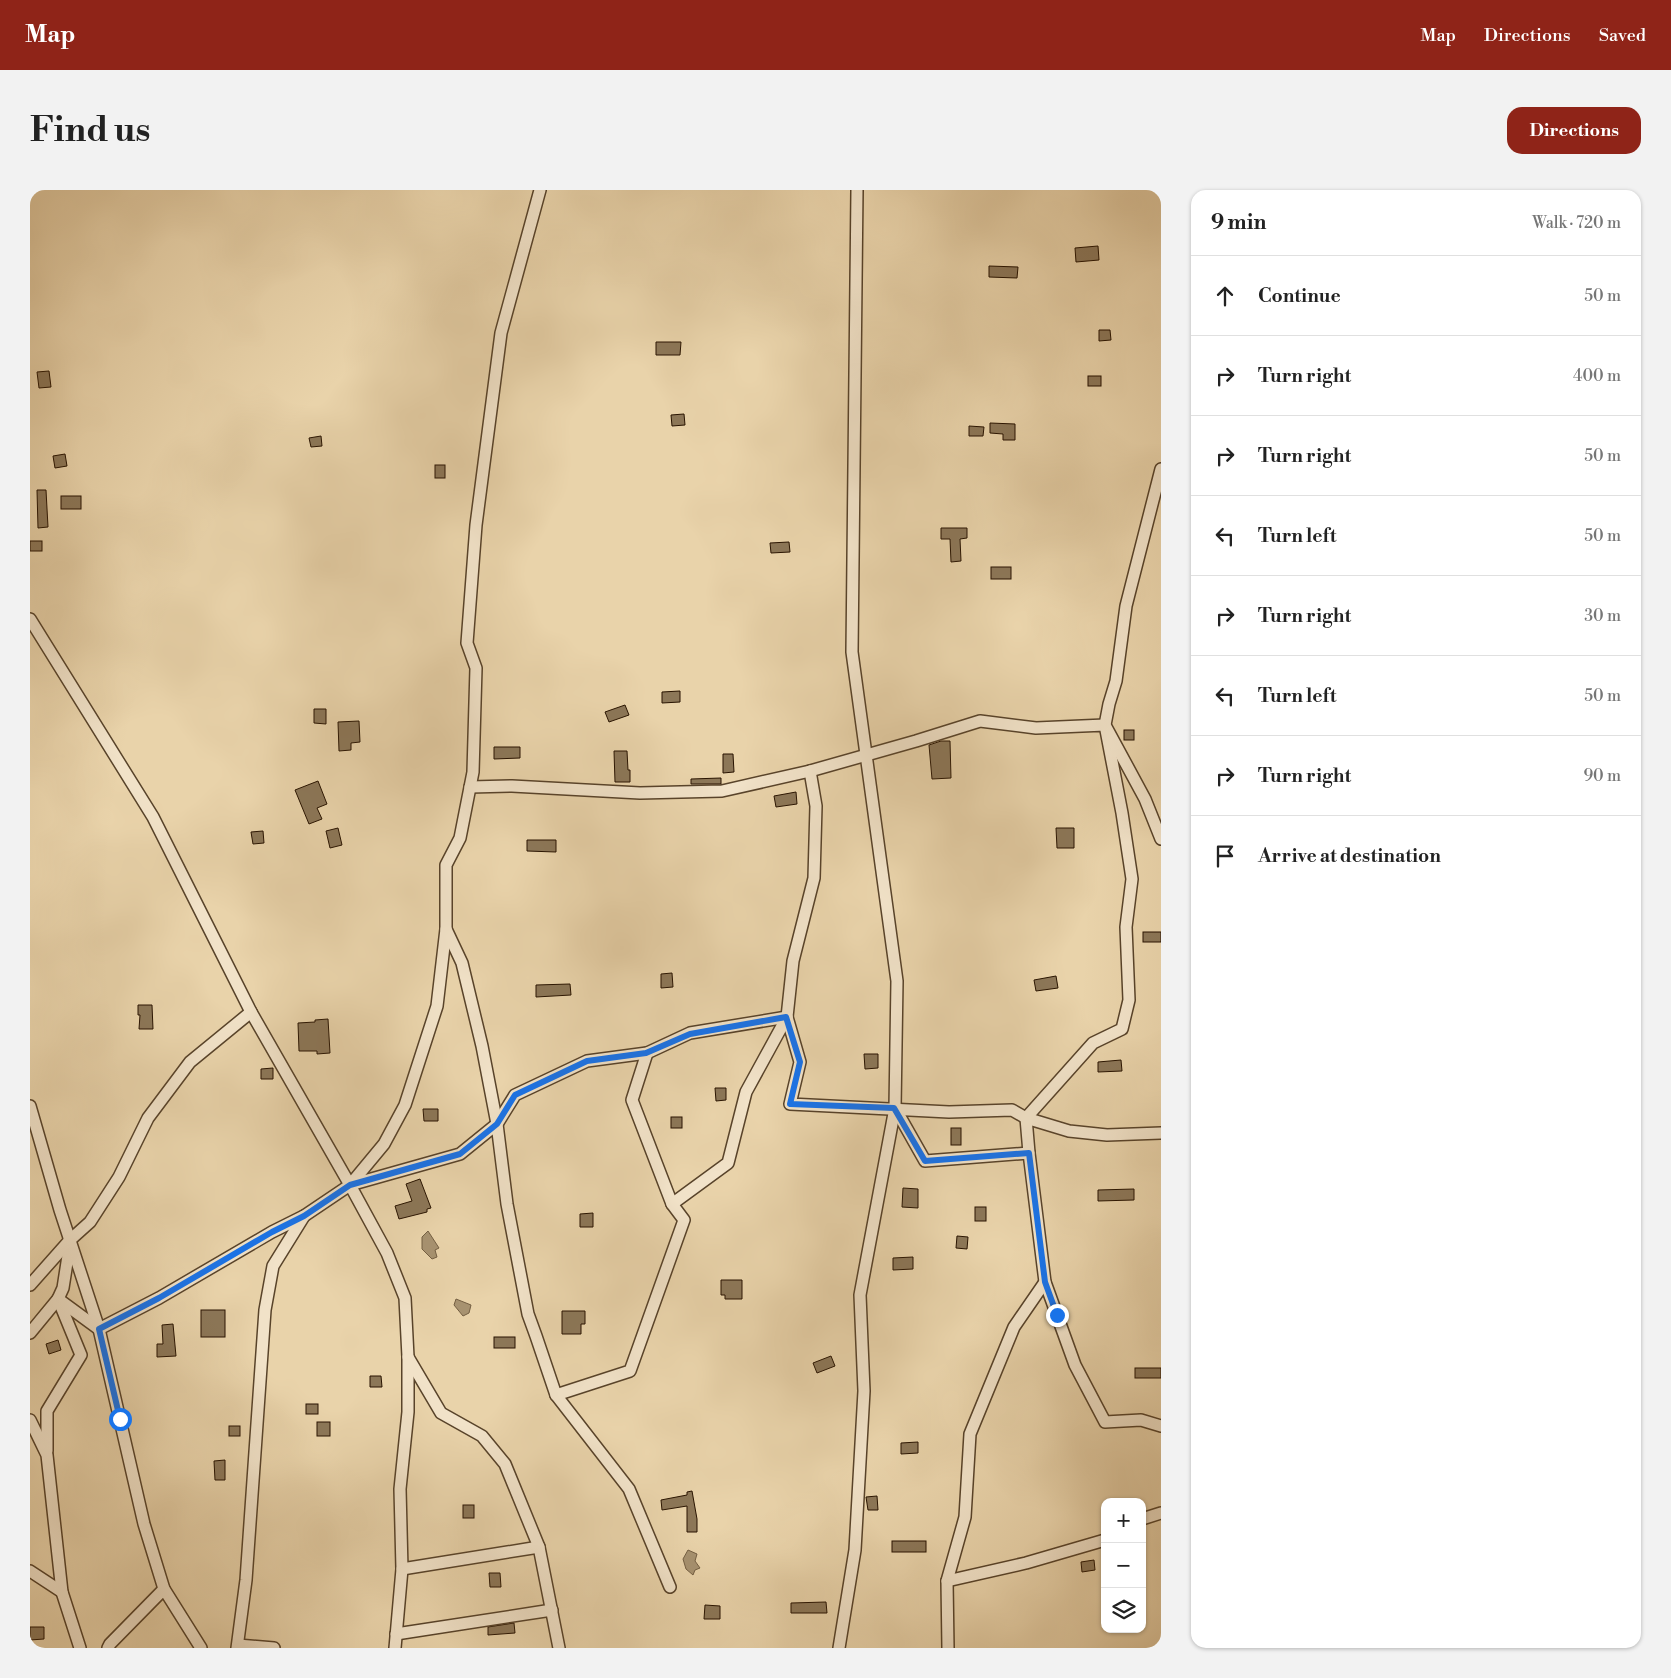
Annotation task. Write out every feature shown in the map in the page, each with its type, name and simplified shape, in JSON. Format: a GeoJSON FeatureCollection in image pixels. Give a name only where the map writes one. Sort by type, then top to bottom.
{"type":"FeatureCollection","features":[{"type":"Feature","properties":{"kind":"street"},"geometry":{"type":"LineString","coordinates":[[99,1329],[159,1298],[272,1232],[304,1216],[350,1185],[384,1144],[405,1106],[437,1006],[446,929],[446,864],[460,838],[473,772],[476,668],[467,643],[476,525],[501,333],[540,190]]}},
{"type":"Feature","properties":{"kind":"street"},"geometry":{"type":"LineString","coordinates":[[839,1648],[855,1550],[864,1391],[860,1295],[894,1108],[897,982],[852,652],[857,190]]}},
{"type":"Feature","properties":{"kind":"street"},"geometry":{"type":"LineString","coordinates":[[1161,469],[1126,606],[1116,681],[1109,704],[1106,726],[1132,879],[1126,927],[1129,1000],[1122,1029],[1093,1043],[1026,1118],[1045,1282],[1074,1365],[1105,1422],[1141,1420],[1161,1426]]}},
{"type":"Feature","properties":{"kind":"street"},"geometry":{"type":"LineString","coordinates":[[30,618],[153,817],[250,1012],[387,1253],[405,1298],[408,1412],[400,1489],[402,1569],[395,1648]]}},
{"type":"Feature","properties":{"kind":"street"},"geometry":{"type":"LineString","coordinates":[[470,787],[512,786],[640,793],[722,791],[810,771],[980,720],[1036,728],[1106,726]]}},
{"type":"Feature","properties":{"kind":"street"},"geometry":{"type":"LineString","coordinates":[[1106,726],[1145,798],[1161,839]]}},
{"type":"Feature","properties":{"kind":"street"},"geometry":{"type":"LineString","coordinates":[[672,1204],[728,1163],[746,1092],[786,1017],[792,961],[814,878],[816,806],[810,771]]}},
{"type":"Feature","properties":{"kind":"street"},"geometry":{"type":"LineString","coordinates":[[446,929],[462,963],[482,1046],[497,1124],[507,1204],[528,1314],[556,1395],[629,1489],[670,1587]]}},
{"type":"Feature","properties":{"kind":"street"},"geometry":{"type":"LineString","coordinates":[[30,1285],[70,1240],[90,1222],[119,1177],[148,1118],[190,1062],[250,1012]]}},
{"type":"Feature","properties":{"kind":"street"},"geometry":{"type":"LineString","coordinates":[[350,1185],[460,1154],[497,1124],[515,1095],[587,1061],[646,1053],[690,1034],[786,1017]]}},
{"type":"Feature","properties":{"kind":"street"},"geometry":{"type":"LineString","coordinates":[[786,1017],[800,1062],[790,1104],[949,1112],[1012,1110],[1026,1118],[1069,1131],[1107,1136],[1161,1133]]}},
{"type":"Feature","properties":{"kind":"street"},"geometry":{"type":"LineString","coordinates":[[556,1395],[630,1371],[655,1296],[684,1220],[672,1204],[632,1100],[646,1053]]}},
{"type":"Feature","properties":{"kind":"street"},"geometry":{"type":"LineString","coordinates":[[30,1106],[99,1329],[144,1524],[164,1589],[201,1648]]}},
{"type":"Feature","properties":{"kind":"street"},"geometry":{"type":"LineString","coordinates":[[894,1108],[925,1161],[1029,1153]]}},
{"type":"Feature","properties":{"kind":"street"},"geometry":{"type":"LineString","coordinates":[[274,1648],[238,1646],[246,1580],[265,1310],[273,1266],[304,1216]]}},
{"type":"Feature","properties":{"kind":"street"},"geometry":{"type":"LineString","coordinates":[[30,1333],[58,1299],[63,1288],[70,1240]]}},
{"type":"Feature","properties":{"kind":"street"},"geometry":{"type":"LineString","coordinates":[[949,1647],[947,1581],[965,1517],[970,1434],[1014,1327],[1045,1282]]}},
{"type":"Feature","properties":{"kind":"street"},"geometry":{"type":"LineString","coordinates":[[58,1299],[99,1329]]}},
{"type":"Feature","properties":{"kind":"street"},"geometry":{"type":"LineString","coordinates":[[58,1299],[81,1355],[47,1411],[47,1455],[62,1592],[80,1648]]}},
{"type":"Feature","properties":{"kind":"street"},"geometry":{"type":"LineString","coordinates":[[408,1357],[441,1414],[482,1436],[505,1464],[539,1547],[559,1648]]}},
{"type":"Feature","properties":{"kind":"street"},"geometry":{"type":"LineString","coordinates":[[30,1420],[47,1455]]}},
{"type":"Feature","properties":{"kind":"street"},"geometry":{"type":"LineString","coordinates":[[1146,1518],[1161,1513]]}},
{"type":"Feature","properties":{"kind":"street"},"geometry":{"type":"LineString","coordinates":[[947,1581],[1026,1563],[1101,1541]]}},
{"type":"Feature","properties":{"kind":"street"},"geometry":{"type":"LineString","coordinates":[[402,1569],[539,1547]]}},
{"type":"Feature","properties":{"kind":"street"},"geometry":{"type":"LineString","coordinates":[[30,1571],[62,1592]]}},
{"type":"Feature","properties":{"kind":"street"},"geometry":{"type":"LineString","coordinates":[[108,1648],[164,1589]]}},
{"type":"Feature","properties":{"kind":"street"},"geometry":{"type":"LineString","coordinates":[[396,1634],[552,1610]]}},
{"type":"Feature","properties":{"kind":"shaded area"},"geometry":{"type":"Polygon","coordinates":[[[428,1231],[439,1248],[435,1250],[437,1257],[432,1259],[422,1249],[422,1237],[428,1231]]]}},
{"type":"Feature","properties":{"kind":"shaded area"},"geometry":{"type":"Polygon","coordinates":[[[456,1299],[471,1305],[469,1313],[463,1316],[454,1305],[456,1299]]]}},
{"type":"Feature","properties":{"kind":"shaded area"},"geometry":{"type":"Polygon","coordinates":[[[688,1550],[697,1554],[695,1561],[700,1568],[695,1570],[693,1575],[686,1569],[683,1559],[688,1550]]]}},
{"type":"Feature","properties":{"kind":"building"},"geometry":{"type":"Polygon","coordinates":[[[1098,246],[1099,260],[1076,262],[1075,248],[1098,246]]]}},
{"type":"Feature","properties":{"kind":"building"},"geometry":{"type":"Polygon","coordinates":[[[989,266],[1018,267],[1017,278],[989,277],[989,266]]]}},
{"type":"Feature","properties":{"kind":"building"},"geometry":{"type":"Polygon","coordinates":[[[1099,330],[1110,330],[1111,340],[1099,341],[1099,330]]]}},
{"type":"Feature","properties":{"kind":"building"},"geometry":{"type":"Polygon","coordinates":[[[656,342],[681,342],[680,355],[656,355],[656,342]]]}},
{"type":"Feature","properties":{"kind":"building"},"geometry":{"type":"Polygon","coordinates":[[[49,371],[51,387],[39,388],[37,372],[49,371]]]}},
{"type":"Feature","properties":{"kind":"building"},"geometry":{"type":"Polygon","coordinates":[[[1088,376],[1101,376],[1101,386],[1088,386],[1088,376]]]}},
{"type":"Feature","properties":{"kind":"building"},"geometry":{"type":"Polygon","coordinates":[[[684,414],[685,425],[672,426],[671,415],[684,414]]]}},
{"type":"Feature","properties":{"kind":"building"},"geometry":{"type":"Polygon","coordinates":[[[990,423],[1015,424],[1015,440],[1003,440],[1003,434],[990,433],[990,423]]]}},
{"type":"Feature","properties":{"kind":"building"},"geometry":{"type":"Polygon","coordinates":[[[969,426],[984,427],[983,436],[969,436],[969,426]]]}},
{"type":"Feature","properties":{"kind":"building"},"geometry":{"type":"Polygon","coordinates":[[[321,436],[322,446],[311,447],[309,438],[321,436]]]}},
{"type":"Feature","properties":{"kind":"building"},"geometry":{"type":"Polygon","coordinates":[[[65,454],[67,466],[55,468],[53,456],[65,454]]]}},
{"type":"Feature","properties":{"kind":"building"},"geometry":{"type":"Polygon","coordinates":[[[435,465],[445,465],[445,478],[435,478],[435,465]]]}},
{"type":"Feature","properties":{"kind":"building"},"geometry":{"type":"Polygon","coordinates":[[[37,490],[46,490],[48,527],[38,528],[37,490]]]}},
{"type":"Feature","properties":{"kind":"building"},"geometry":{"type":"Polygon","coordinates":[[[61,496],[81,496],[81,509],[61,509],[61,496]]]}},
{"type":"Feature","properties":{"kind":"building"},"geometry":{"type":"Polygon","coordinates":[[[941,528],[967,528],[967,538],[960,539],[961,561],[951,562],[950,539],[941,539],[941,528]]]}},
{"type":"Feature","properties":{"kind":"building"},"geometry":{"type":"Polygon","coordinates":[[[30,541],[42,541],[42,551],[30,551],[30,541]]]}},
{"type":"Feature","properties":{"kind":"building"},"geometry":{"type":"Polygon","coordinates":[[[789,542],[790,552],[771,553],[770,543],[789,542]]]}},
{"type":"Feature","properties":{"kind":"building"},"geometry":{"type":"Polygon","coordinates":[[[991,567],[1011,567],[1011,579],[991,579],[991,567]]]}},
{"type":"Feature","properties":{"kind":"building"},"geometry":{"type":"Polygon","coordinates":[[[680,691],[680,702],[662,703],[662,692],[680,691]]]}},
{"type":"Feature","properties":{"kind":"building"},"geometry":{"type":"Polygon","coordinates":[[[625,705],[629,715],[609,722],[605,712],[625,705]]]}},
{"type":"Feature","properties":{"kind":"building"},"geometry":{"type":"Polygon","coordinates":[[[314,709],[326,709],[326,724],[314,723],[314,709]]]}},
{"type":"Feature","properties":{"kind":"building"},"geometry":{"type":"Polygon","coordinates":[[[359,721],[360,742],[351,743],[351,750],[339,751],[338,722],[359,721]]]}},
{"type":"Feature","properties":{"kind":"building"},"geometry":{"type":"Polygon","coordinates":[[[1124,730],[1134,730],[1134,740],[1124,740],[1124,730]]]}},
{"type":"Feature","properties":{"kind":"building"},"geometry":{"type":"Polygon","coordinates":[[[941,741],[950,741],[951,778],[932,779],[929,745],[941,741]]]}},
{"type":"Feature","properties":{"kind":"building"},"geometry":{"type":"Polygon","coordinates":[[[494,747],[520,747],[520,758],[494,759],[494,747]]]}},
{"type":"Feature","properties":{"kind":"building"},"geometry":{"type":"Polygon","coordinates":[[[614,751],[627,751],[630,782],[615,782],[614,751]]]}},
{"type":"Feature","properties":{"kind":"building"},"geometry":{"type":"Polygon","coordinates":[[[723,754],[733,754],[734,772],[723,773],[723,754]]]}},
{"type":"Feature","properties":{"kind":"building"},"geometry":{"type":"Polygon","coordinates":[[[721,778],[721,784],[691,784],[691,779],[721,778]]]}},
{"type":"Feature","properties":{"kind":"building"},"geometry":{"type":"Polygon","coordinates":[[[318,781],[327,804],[317,808],[322,819],[309,824],[295,790],[318,781]]]}},
{"type":"Feature","properties":{"kind":"building"},"geometry":{"type":"Polygon","coordinates":[[[796,792],[797,804],[776,807],[774,796],[796,792]]]}},
{"type":"Feature","properties":{"kind":"building"},"geometry":{"type":"Polygon","coordinates":[[[338,828],[342,845],[330,848],[326,831],[338,828]]]}},
{"type":"Feature","properties":{"kind":"building"},"geometry":{"type":"Polygon","coordinates":[[[1056,828],[1074,828],[1074,848],[1057,848],[1056,828]]]}},
{"type":"Feature","properties":{"kind":"building"},"geometry":{"type":"Polygon","coordinates":[[[263,831],[264,843],[253,844],[251,832],[263,831]]]}},
{"type":"Feature","properties":{"kind":"building"},"geometry":{"type":"Polygon","coordinates":[[[527,840],[556,840],[556,852],[527,851],[527,840]]]}},
{"type":"Feature","properties":{"kind":"building"},"geometry":{"type":"Polygon","coordinates":[[[1143,932],[1161,932],[1161,942],[1143,942],[1143,932]]]}},
{"type":"Feature","properties":{"kind":"building"},"geometry":{"type":"Polygon","coordinates":[[[672,973],[673,987],[661,988],[661,974],[672,973]]]}},
{"type":"Feature","properties":{"kind":"building"},"geometry":{"type":"Polygon","coordinates":[[[1056,976],[1058,988],[1036,991],[1034,980],[1056,976]]]}},
{"type":"Feature","properties":{"kind":"building"},"geometry":{"type":"Polygon","coordinates":[[[570,984],[571,995],[536,997],[536,985],[570,984]]]}},
{"type":"Feature","properties":{"kind":"building"},"geometry":{"type":"Polygon","coordinates":[[[138,1005],[152,1005],[153,1029],[139,1029],[140,1015],[138,1015],[138,1005]]]}},
{"type":"Feature","properties":{"kind":"building"},"geometry":{"type":"Polygon","coordinates":[[[328,1019],[330,1053],[317,1054],[317,1051],[299,1051],[298,1023],[328,1019]]]}},
{"type":"Feature","properties":{"kind":"building"},"geometry":{"type":"Polygon","coordinates":[[[864,1054],[878,1054],[878,1068],[865,1069],[864,1054]]]}},
{"type":"Feature","properties":{"kind":"building"},"geometry":{"type":"Polygon","coordinates":[[[1121,1060],[1122,1071],[1098,1072],[1098,1062],[1121,1060]]]}},
{"type":"Feature","properties":{"kind":"building"},"geometry":{"type":"Polygon","coordinates":[[[273,1068],[273,1079],[261,1079],[261,1069],[273,1068]]]}},
{"type":"Feature","properties":{"kind":"building"},"geometry":{"type":"Polygon","coordinates":[[[715,1088],[726,1088],[726,1100],[716,1101],[715,1088]]]}},
{"type":"Feature","properties":{"kind":"building"},"geometry":{"type":"Polygon","coordinates":[[[423,1109],[438,1109],[438,1121],[424,1121],[423,1109]]]}},
{"type":"Feature","properties":{"kind":"building"},"geometry":{"type":"Polygon","coordinates":[[[671,1117],[682,1117],[682,1128],[671,1128],[671,1117]]]}},
{"type":"Feature","properties":{"kind":"building"},"geometry":{"type":"Polygon","coordinates":[[[951,1128],[961,1128],[961,1145],[951,1145],[951,1128]]]}},
{"type":"Feature","properties":{"kind":"building"},"geometry":{"type":"Polygon","coordinates":[[[420,1179],[431,1208],[427,1209],[427,1212],[399,1219],[395,1206],[412,1201],[406,1184],[420,1179]]]}},
{"type":"Feature","properties":{"kind":"building"},"geometry":{"type":"Polygon","coordinates":[[[903,1188],[918,1189],[918,1208],[902,1207],[903,1188]]]}},
{"type":"Feature","properties":{"kind":"building"},"geometry":{"type":"Polygon","coordinates":[[[1134,1189],[1134,1200],[1098,1201],[1098,1190],[1134,1189]]]}},
{"type":"Feature","properties":{"kind":"building"},"geometry":{"type":"Polygon","coordinates":[[[975,1207],[986,1207],[986,1221],[975,1221],[975,1207]]]}},
{"type":"Feature","properties":{"kind":"building"},"geometry":{"type":"Polygon","coordinates":[[[593,1213],[593,1227],[580,1227],[580,1214],[593,1213]]]}},
{"type":"Feature","properties":{"kind":"building"},"geometry":{"type":"Polygon","coordinates":[[[957,1236],[968,1237],[967,1249],[956,1248],[957,1236]]]}},
{"type":"Feature","properties":{"kind":"building"},"geometry":{"type":"Polygon","coordinates":[[[913,1257],[913,1269],[893,1270],[893,1258],[913,1257]]]}},
{"type":"Feature","properties":{"kind":"building"},"geometry":{"type":"Polygon","coordinates":[[[721,1280],[742,1280],[742,1299],[725,1299],[725,1295],[721,1295],[721,1280]]]}},
{"type":"Feature","properties":{"kind":"building"},"geometry":{"type":"Polygon","coordinates":[[[201,1310],[225,1310],[225,1337],[201,1337],[201,1310]]]}},
{"type":"Feature","properties":{"kind":"building"},"geometry":{"type":"Polygon","coordinates":[[[562,1311],[585,1311],[585,1324],[581,1324],[581,1334],[562,1334],[562,1311]]]}},
{"type":"Feature","properties":{"kind":"building"},"geometry":{"type":"Polygon","coordinates":[[[173,1324],[176,1356],[157,1357],[157,1344],[163,1344],[162,1325],[173,1324]]]}},
{"type":"Feature","properties":{"kind":"building"},"geometry":{"type":"Polygon","coordinates":[[[494,1337],[515,1337],[515,1348],[494,1348],[494,1337]]]}},
{"type":"Feature","properties":{"kind":"building"},"geometry":{"type":"Polygon","coordinates":[[[58,1340],[61,1350],[49,1354],[46,1344],[58,1340]]]}},
{"type":"Feature","properties":{"kind":"building"},"geometry":{"type":"Polygon","coordinates":[[[831,1356],[835,1366],[817,1373],[813,1363],[831,1356]]]}},
{"type":"Feature","properties":{"kind":"building"},"geometry":{"type":"Polygon","coordinates":[[[1135,1368],[1161,1368],[1161,1378],[1135,1378],[1135,1368]]]}},
{"type":"Feature","properties":{"kind":"building"},"geometry":{"type":"Polygon","coordinates":[[[370,1376],[381,1376],[382,1387],[370,1387],[370,1376]]]}},
{"type":"Feature","properties":{"kind":"building"},"geometry":{"type":"Polygon","coordinates":[[[306,1404],[318,1404],[318,1414],[306,1414],[306,1404]]]}},
{"type":"Feature","properties":{"kind":"building"},"geometry":{"type":"Polygon","coordinates":[[[317,1422],[330,1422],[330,1436],[317,1436],[317,1422]]]}},
{"type":"Feature","properties":{"kind":"building"},"geometry":{"type":"Polygon","coordinates":[[[229,1426],[240,1426],[240,1436],[229,1436],[229,1426]]]}},
{"type":"Feature","properties":{"kind":"building"},"geometry":{"type":"Polygon","coordinates":[[[918,1442],[918,1453],[901,1454],[901,1443],[918,1442]]]}},
{"type":"Feature","properties":{"kind":"building"},"geometry":{"type":"Polygon","coordinates":[[[225,1460],[225,1480],[215,1480],[214,1461],[225,1460]]]}},
{"type":"Feature","properties":{"kind":"building"},"geometry":{"type":"Polygon","coordinates":[[[692,1491],[697,1519],[697,1532],[687,1532],[687,1506],[662,1510],[661,1500],[687,1495],[687,1492],[692,1491]]]}},
{"type":"Feature","properties":{"kind":"building"},"geometry":{"type":"Polygon","coordinates":[[[877,1496],[878,1510],[868,1510],[866,1497],[877,1496]]]}},
{"type":"Feature","properties":{"kind":"building"},"geometry":{"type":"Polygon","coordinates":[[[463,1505],[474,1505],[474,1518],[463,1518],[463,1505]]]}},
{"type":"Feature","properties":{"kind":"building"},"geometry":{"type":"Polygon","coordinates":[[[892,1541],[926,1541],[926,1552],[892,1552],[892,1541]]]}},
{"type":"Feature","properties":{"kind":"building"},"geometry":{"type":"Polygon","coordinates":[[[1094,1560],[1095,1570],[1082,1572],[1081,1562],[1094,1560]]]}},
{"type":"Feature","properties":{"kind":"building"},"geometry":{"type":"Polygon","coordinates":[[[489,1573],[500,1573],[501,1587],[490,1587],[489,1573]]]}},
{"type":"Feature","properties":{"kind":"building"},"geometry":{"type":"Polygon","coordinates":[[[826,1602],[827,1613],[791,1613],[791,1603],[826,1602]]]}},
{"type":"Feature","properties":{"kind":"building"},"geometry":{"type":"Polygon","coordinates":[[[705,1605],[720,1606],[720,1619],[704,1619],[705,1605]]]}},
{"type":"Feature","properties":{"kind":"building"},"geometry":{"type":"Polygon","coordinates":[[[514,1623],[515,1633],[488,1635],[488,1627],[514,1623]]]}},
{"type":"Feature","properties":{"kind":"building"},"geometry":{"type":"Polygon","coordinates":[[[30,1627],[44,1627],[44,1639],[30,1640],[30,1627]]]}},
{"type":"Feature","properties":{"kind":"route"},"geometry":{"type":"LineString","coordinates":[[120,1419],[99,1329],[159,1298],[272,1232],[304,1216],[350,1185],[460,1154],[497,1124],[515,1095],[587,1061],[646,1053],[690,1034],[786,1017],[800,1062],[790,1104],[894,1108],[925,1161],[1029,1153],[1045,1282],[1057,1315]]}}]}
